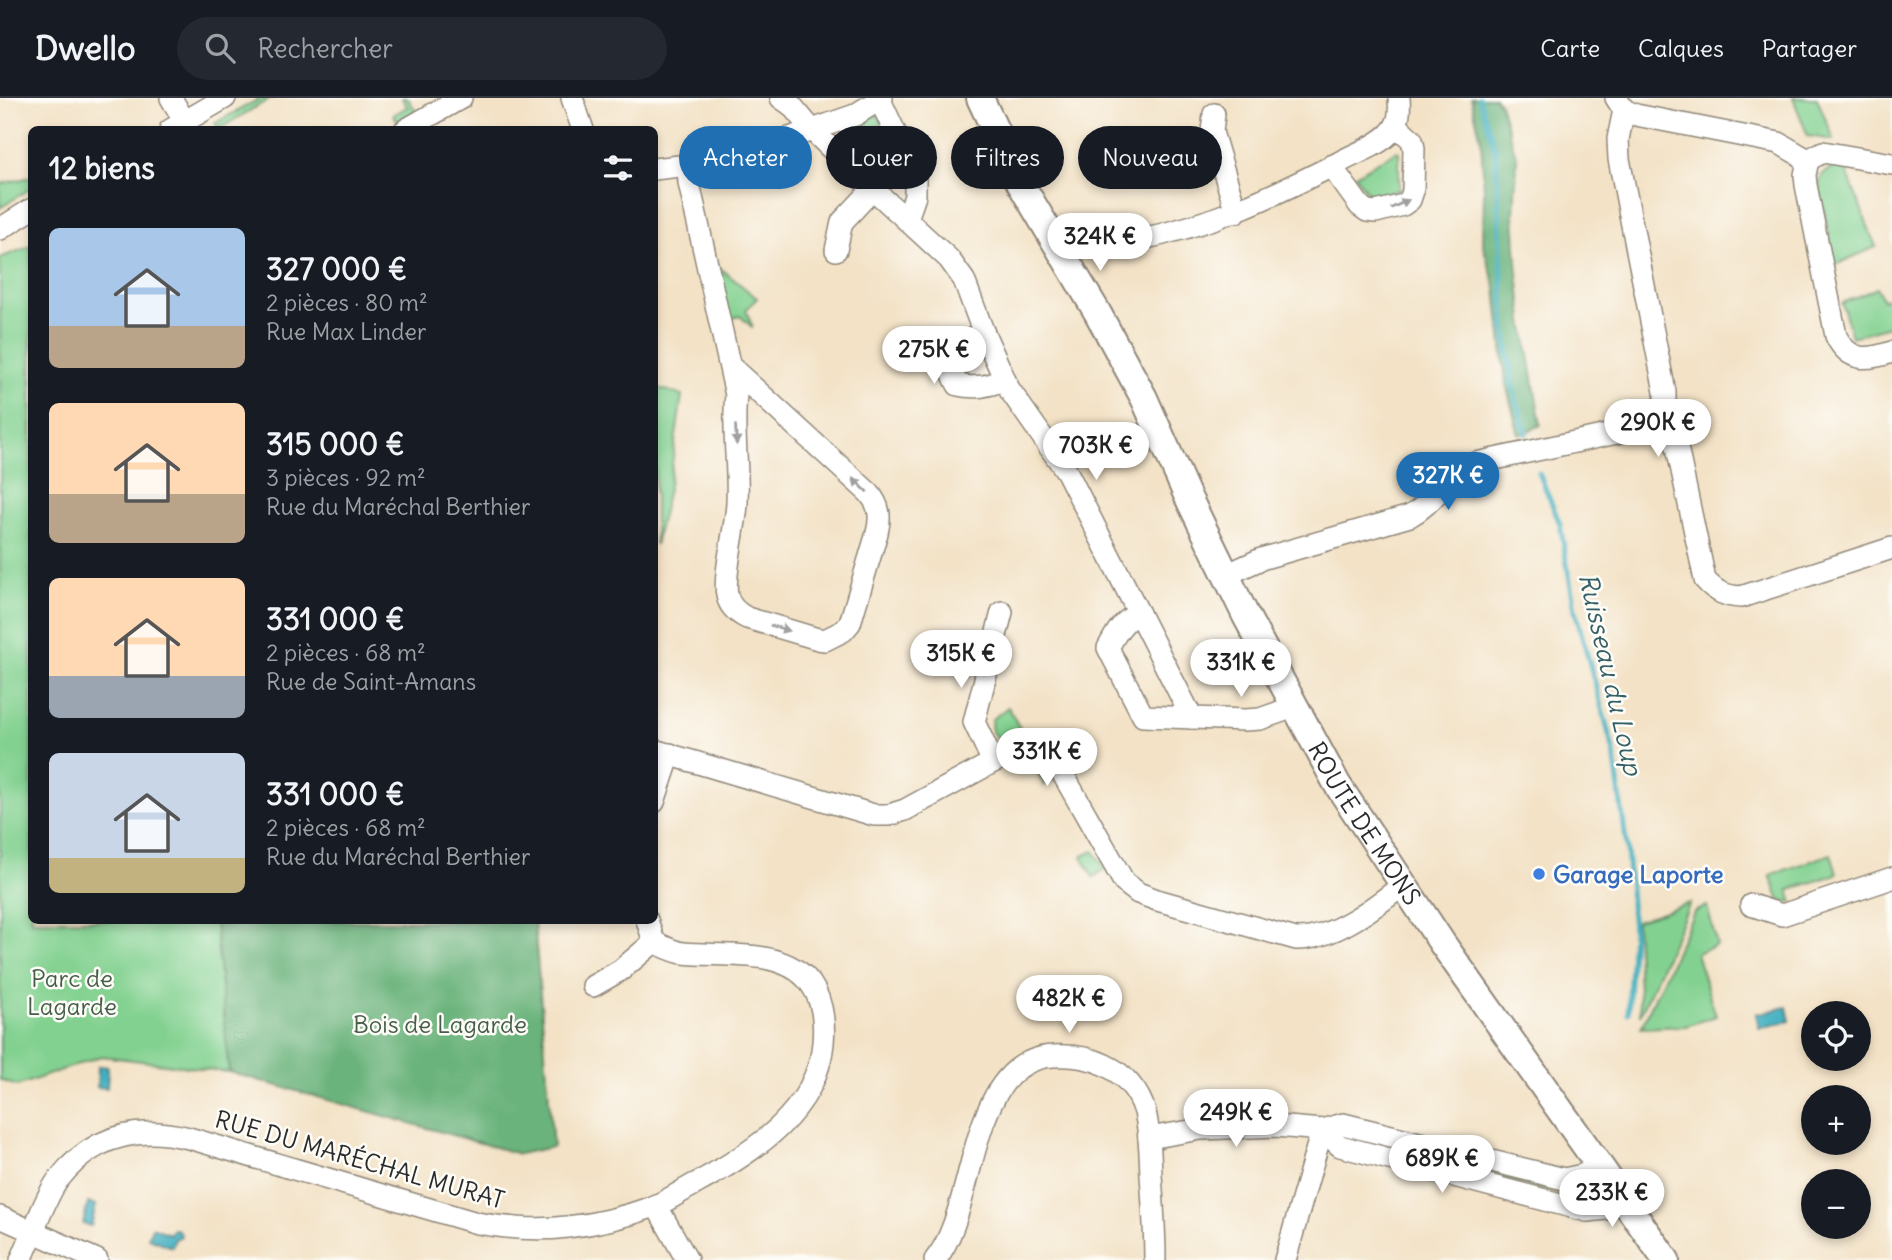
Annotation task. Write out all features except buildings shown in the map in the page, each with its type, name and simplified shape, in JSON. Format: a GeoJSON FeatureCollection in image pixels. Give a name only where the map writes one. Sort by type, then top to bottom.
{"type":"FeatureCollection","features":[{"type":"Feature","properties":{"kind":"main road","name":"ROUTE DE MONS"},"geometry":{"type":"LineString","coordinates":[[980,98],[1020,183],[1070,265],[1144,398],[1226,575],[1337,784],[1403,885],[1666,1260]]}},
{"type":"Feature","properties":{"kind":"street"},"geometry":{"type":"LineString","coordinates":[[171,98],[178,126],[225,98]]}},
{"type":"Feature","properties":{"kind":"street"},"geometry":{"type":"LineString","coordinates":[[412,126],[461,98]]}},
{"type":"Feature","properties":{"kind":"street"},"geometry":{"type":"LineString","coordinates":[[572,98],[582,126]]}},
{"type":"Feature","properties":{"kind":"street"},"geometry":{"type":"LineString","coordinates":[[779,98],[804,118],[826,144]]}},
{"type":"Feature","properties":{"kind":"street"},"geometry":{"type":"LineString","coordinates":[[779,98],[783,126]]}},
{"type":"Feature","properties":{"kind":"street"},"geometry":{"type":"LineString","coordinates":[[1051,236],[1110,243],[1137,240],[1236,212],[1389,135],[1401,112],[1399,98]]}},
{"type":"Feature","properties":{"kind":"street"},"geometry":{"type":"LineString","coordinates":[[813,131],[855,115],[881,99],[915,175],[915,196],[906,219]]}},
{"type":"Feature","properties":{"kind":"street"},"geometry":{"type":"LineString","coordinates":[[1620,104],[1636,115],[1779,143],[1808,160]]}},
{"type":"Feature","properties":{"kind":"street"},"geometry":{"type":"LineString","coordinates":[[1620,104],[1619,159],[1665,392],[1659,424]]}},
{"type":"Feature","properties":{"kind":"street"},"geometry":{"type":"LineString","coordinates":[[1214,114],[1212,132],[1236,212]]}},
{"type":"Feature","properties":{"kind":"street"},"geometry":{"type":"LineString","coordinates":[[1331,166],[1360,206],[1367,211],[1376,212],[1403,205],[1410,200],[1413,191],[1414,148],[1412,140],[1396,125]]}},
{"type":"Feature","properties":{"kind":"street"},"geometry":{"type":"LineString","coordinates":[[1808,160],[1823,152],[1892,164]]}},
{"type":"Feature","properties":{"kind":"street"},"geometry":{"type":"LineString","coordinates":[[1808,160],[1806,185],[1836,336],[1841,347],[1851,355],[1861,358],[1892,352]]}},
{"type":"Feature","properties":{"kind":"street"},"geometry":{"type":"LineString","coordinates":[[658,169],[679,166]]}},
{"type":"Feature","properties":{"kind":"street"},"geometry":{"type":"LineString","coordinates":[[690,189],[736,395],[734,413],[738,475],[735,533],[727,583],[729,601],[739,614],[747,618],[818,639],[825,640],[836,636],[850,623],[880,520],[879,510],[869,493],[731,367]]}},
{"type":"Feature","properties":{"kind":"street"},"geometry":{"type":"LineString","coordinates":[[836,250],[842,222],[873,189],[957,268],[1004,380],[1067,472],[1192,718]]}},
{"type":"Feature","properties":{"kind":"street"},"geometry":{"type":"LineString","coordinates":[[0,229],[28,212]]}},
{"type":"Feature","properties":{"kind":"street"},"geometry":{"type":"LineString","coordinates":[[1070,265],[1110,243]]}},
{"type":"Feature","properties":{"kind":"street"},"geometry":{"type":"LineString","coordinates":[[983,331],[957,353],[951,362],[951,374],[958,385],[972,388],[1004,380]]}},
{"type":"Feature","properties":{"kind":"street"},"geometry":{"type":"LineString","coordinates":[[1226,575],[1261,559],[1410,516],[1427,504],[1451,478],[1476,463],[1659,424],[1671,431],[1677,446],[1701,568],[1705,580],[1714,590],[1728,596],[1741,597],[1892,548]]}},
{"type":"Feature","properties":{"kind":"street"},"geometry":{"type":"LineString","coordinates":[[993,762],[974,722],[1002,612]]}},
{"type":"Feature","properties":{"kind":"street"},"geometry":{"type":"LineString","coordinates":[[1139,613],[1118,628],[1108,648],[1143,716],[1260,719],[1294,707]]}},
{"type":"Feature","properties":{"kind":"street"},"geometry":{"type":"LineString","coordinates":[[658,777],[662,752],[874,815],[890,814],[905,810],[993,762],[1015,753],[1030,753],[1049,759],[1060,769],[1124,882],[1138,893],[1157,900],[1285,936],[1307,939],[1332,931],[1403,885]]}},
{"type":"Feature","properties":{"kind":"street"},"geometry":{"type":"LineString","coordinates":[[1751,905],[1782,915],[1892,878]]}},
{"type":"Feature","properties":{"kind":"street"},"geometry":{"type":"LineString","coordinates":[[593,986],[621,970],[654,942],[648,924]]}},
{"type":"Feature","properties":{"kind":"street","name":"RUE DU MARÉCHAL MURAT"},"geometry":{"type":"LineString","coordinates":[[21,1260],[56,1182],[88,1150],[103,1141],[147,1132],[190,1138],[477,1223],[503,1227],[569,1227],[656,1205],[750,1152],[782,1125],[808,1091],[822,1057],[825,1023],[817,996],[805,978],[777,960],[681,953],[654,942]]}},
{"type":"Feature","properties":{"kind":"street"},"geometry":{"type":"LineString","coordinates":[[935,1260],[950,1231],[992,1099],[1008,1077],[1026,1064],[1046,1056],[1063,1055],[1098,1061],[1117,1071],[1133,1087],[1145,1110],[1149,1138],[1155,1260]]}},
{"type":"Feature","properties":{"kind":"street"},"geometry":{"type":"LineString","coordinates":[[1149,1138],[1201,1129],[1264,1126],[1322,1130],[1343,1124],[1564,1179],[1583,1175],[1598,1165]]}},
{"type":"Feature","properties":{"kind":"street"},"geometry":{"type":"LineString","coordinates":[[1322,1130],[1340,1146],[1587,1211],[1606,1209],[1622,1199]]}},
{"type":"Feature","properties":{"kind":"street"},"geometry":{"type":"LineString","coordinates":[[1285,1260],[1322,1130]]}},
{"type":"Feature","properties":{"kind":"street"},"geometry":{"type":"LineString","coordinates":[[656,1205],[687,1260]]}},
{"type":"Feature","properties":{"kind":"street"},"geometry":{"type":"LineString","coordinates":[[0,1217],[97,1260]]}},
{"type":"Feature","properties":{"kind":"green space"},"geometry":{"type":"Polygon","coordinates":[[[261,98],[271,98],[224,126],[217,126],[215,123],[261,98]]]}},
{"type":"Feature","properties":{"kind":"green space"},"geometry":{"type":"Polygon","coordinates":[[[402,98],[408,98],[416,112],[398,122],[393,115],[407,107],[402,98]]]}},
{"type":"Feature","properties":{"kind":"green space"},"geometry":{"type":"Polygon","coordinates":[[[1471,98],[1495,98],[1500,104],[1517,159],[1514,214],[1517,262],[1523,320],[1541,425],[1519,435],[1506,384],[1496,289],[1483,245],[1481,140],[1471,98]]]}},
{"type":"Feature","properties":{"kind":"green space"},"geometry":{"type":"Polygon","coordinates":[[[1793,98],[1817,98],[1834,140],[1808,136],[1793,98]]]}},
{"type":"Feature","properties":{"kind":"green space"},"geometry":{"type":"Polygon","coordinates":[[[877,114],[883,124],[856,126],[854,123],[877,114]]]}},
{"type":"Feature","properties":{"kind":"green space"},"geometry":{"type":"Polygon","coordinates":[[[1397,151],[1399,190],[1370,197],[1355,175],[1397,151]]]}},
{"type":"Feature","properties":{"kind":"green space"},"geometry":{"type":"Polygon","coordinates":[[[1836,166],[1845,167],[1876,247],[1835,265],[1819,187],[1823,174],[1836,166]]]}},
{"type":"Feature","properties":{"kind":"green space"},"geometry":{"type":"Polygon","coordinates":[[[28,178],[28,190],[0,208],[0,184],[28,178]]]}},
{"type":"Feature","properties":{"kind":"green space","name":"Parc de Lagarde"},"geometry":{"type":"Polygon","coordinates":[[[28,247],[28,924],[215,924],[229,1072],[101,1056],[17,1086],[0,1080],[0,258],[28,247]]]}},
{"type":"Feature","properties":{"kind":"green space"},"geometry":{"type":"Polygon","coordinates":[[[715,264],[757,298],[746,310],[753,328],[740,316],[727,319],[715,264]]]}},
{"type":"Feature","properties":{"kind":"green space"},"geometry":{"type":"Polygon","coordinates":[[[1877,288],[1883,300],[1892,296],[1892,325],[1852,337],[1842,303],[1877,288]]]}},
{"type":"Feature","properties":{"kind":"green space"},"geometry":{"type":"Polygon","coordinates":[[[658,388],[682,395],[669,485],[658,532],[658,388]]]}},
{"type":"Feature","properties":{"kind":"green space"},"geometry":{"type":"Polygon","coordinates":[[[1008,707],[1023,734],[1007,744],[994,735],[991,724],[992,719],[1008,707]]]}},
{"type":"Feature","properties":{"kind":"green space"},"geometry":{"type":"Polygon","coordinates":[[[1035,762],[1048,766],[1056,778],[1044,785],[1034,766],[1035,762]]]}},
{"type":"Feature","properties":{"kind":"green space"},"geometry":{"type":"Polygon","coordinates":[[[1094,851],[1105,869],[1093,877],[1082,856],[1094,851]]]}},
{"type":"Feature","properties":{"kind":"green space"},"geometry":{"type":"Polygon","coordinates":[[[1831,854],[1837,874],[1789,890],[1793,903],[1780,901],[1770,875],[1831,854]]]}},
{"type":"Feature","properties":{"kind":"green space"},"geometry":{"type":"Polygon","coordinates":[[[1690,903],[1640,1015],[1636,921],[1690,903]]]}},
{"type":"Feature","properties":{"kind":"green space"},"geometry":{"type":"Polygon","coordinates":[[[1707,906],[1717,945],[1696,953],[1716,1016],[1686,1026],[1641,1028],[1694,912],[1707,906]]]}},
{"type":"Feature","properties":{"kind":"green space","name":"Bois de Lagarde"},"geometry":{"type":"Polygon","coordinates":[[[215,924],[534,924],[553,1147],[519,1154],[229,1072],[215,924]]]}},
{"type":"Feature","properties":{"kind":"green space"},"geometry":{"type":"Polygon","coordinates":[[[1344,1131],[1589,1198],[1586,1201],[1342,1137],[1344,1131]]]}},
{"type":"Feature","properties":{"kind":"water"},"geometry":{"type":"Polygon","coordinates":[[[1787,1007],[1790,1021],[1759,1028],[1756,1014],[1787,1007]]]}},
{"type":"Feature","properties":{"kind":"water"},"geometry":{"type":"Polygon","coordinates":[[[98,1066],[108,1067],[107,1088],[97,1087],[98,1066]]]}},
{"type":"Feature","properties":{"kind":"water"},"geometry":{"type":"Polygon","coordinates":[[[88,1203],[96,1205],[91,1226],[83,1224],[88,1203]]]}},
{"type":"Feature","properties":{"kind":"water"},"geometry":{"type":"Polygon","coordinates":[[[152,1227],[170,1234],[173,1229],[177,1229],[181,1236],[175,1239],[172,1247],[148,1238],[152,1227]]]}},
{"type":"Feature","properties":{"kind":"waterway","name":"Ruisseau du Loup"},"geometry":{"type":"LineString","coordinates":[[1479,98],[1496,152],[1504,320],[1512,384],[1526,434]]}},
{"type":"Feature","properties":{"kind":"waterway","name":"Ruisseau du Loup"},"geometry":{"type":"LineString","coordinates":[[1539,473],[1560,524],[1575,610],[1614,753],[1627,848],[1633,931],[1628,1013]]}},
{"type":"Feature","properties":{"kind":"place","name":"Garage Laporte"},"geometry":{"type":"Point","coordinates":[1539,874]}}]}
